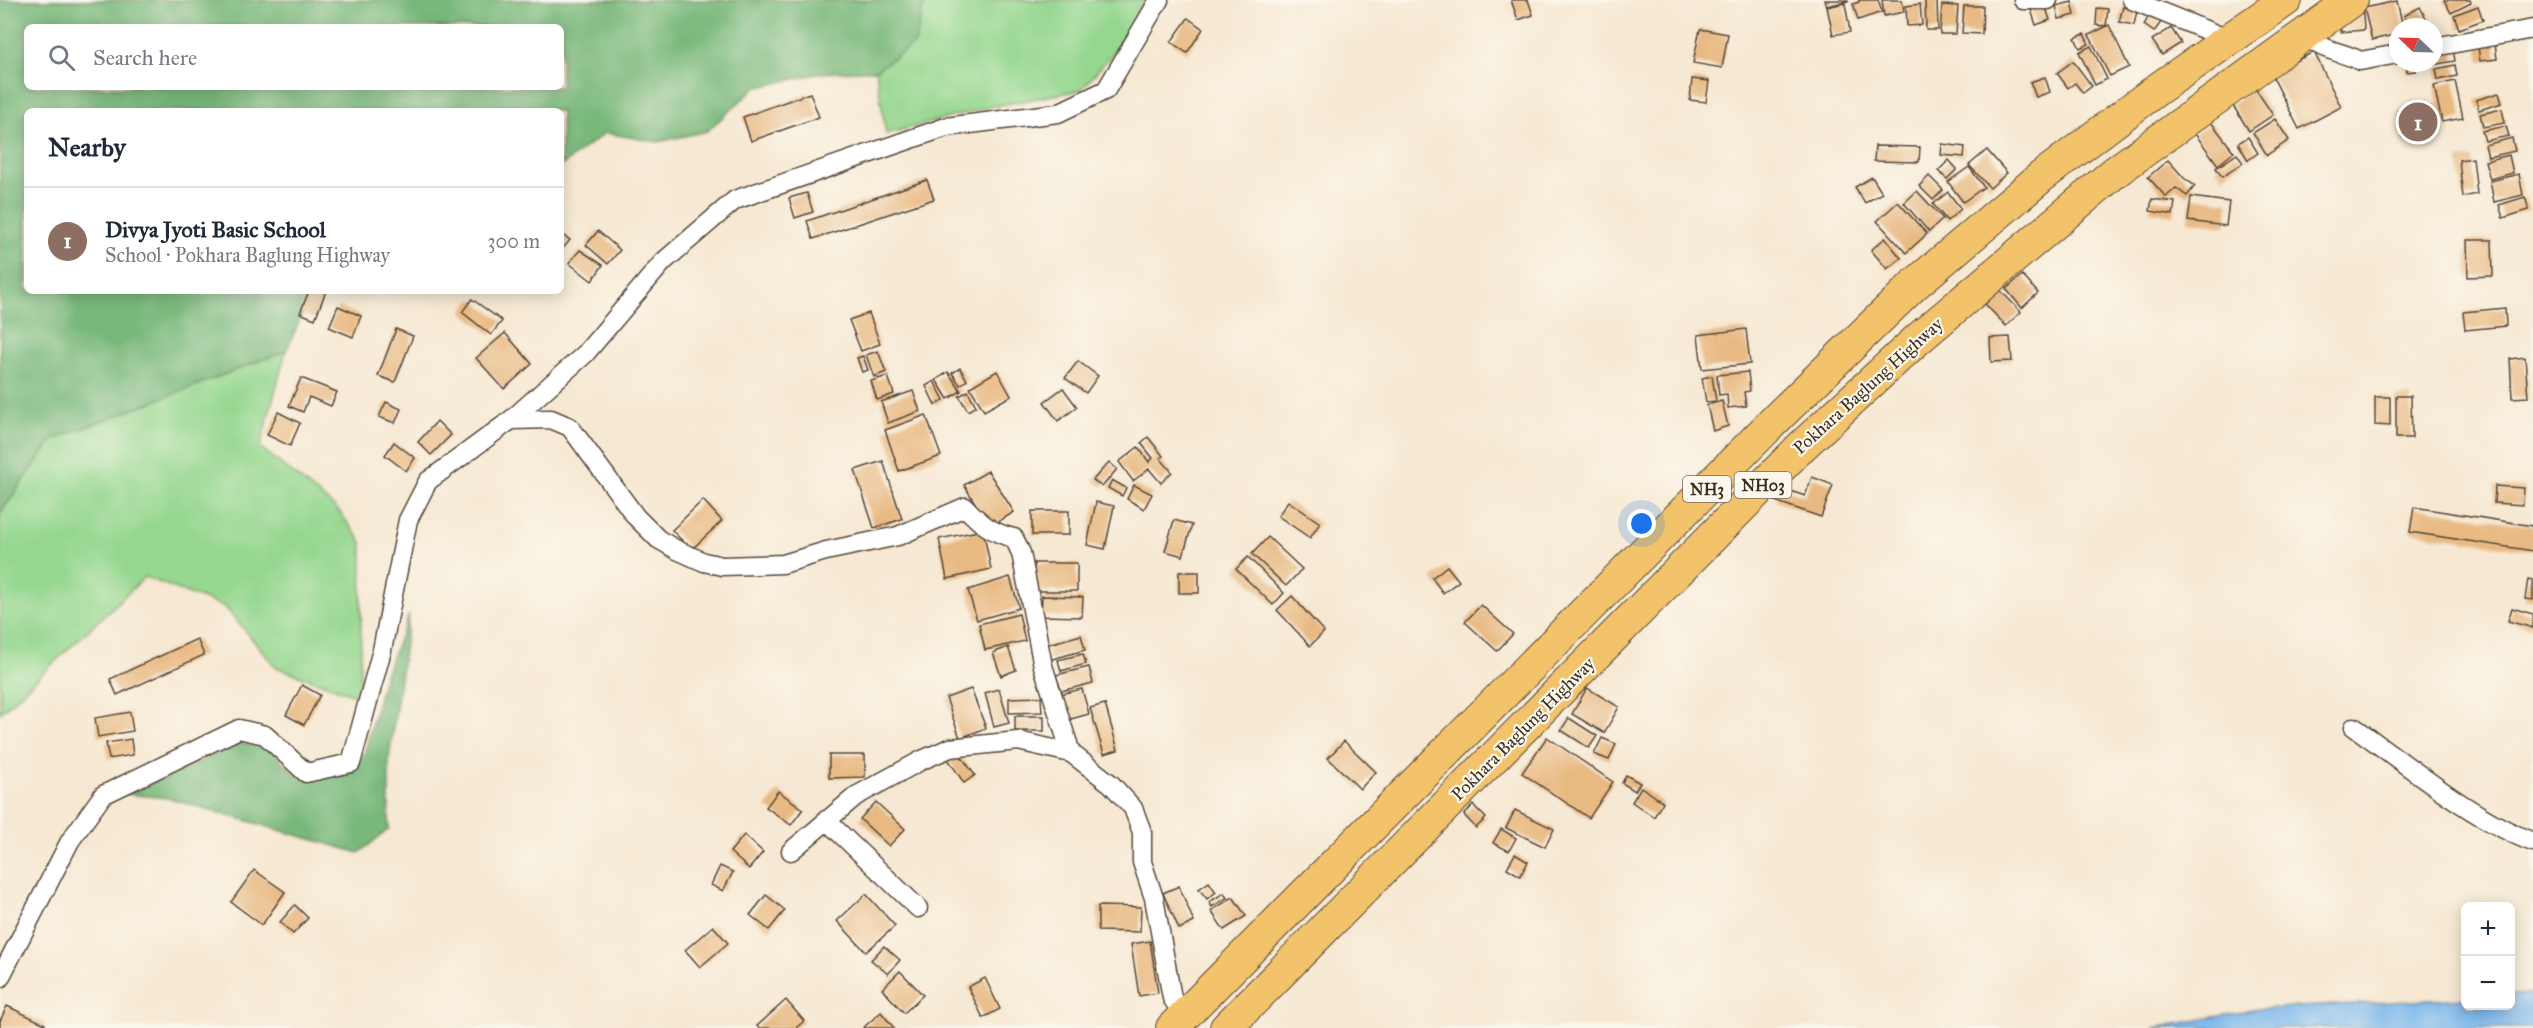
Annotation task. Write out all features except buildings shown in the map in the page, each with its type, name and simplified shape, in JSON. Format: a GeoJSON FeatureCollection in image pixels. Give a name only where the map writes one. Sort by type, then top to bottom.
{"type":"FeatureCollection","features":[{"type":"Feature","properties":{"kind":"highway","name":"Pokhara Baglung Highway"},"geometry":{"type":"LineString","coordinates":[[1178,1022],[1782,413],[1914,285],[2040,177],[2159,88],[2286,0]]}},
{"type":"Feature","properties":{"kind":"highway","name":"Pokhara Baglung Highway"},"geometry":{"type":"LineString","coordinates":[[1226,1028],[1803,445],[1862,390],[2115,172],[2352,0]]}},
{"type":"Feature","properties":{"kind":"street"},"geometry":{"type":"LineString","coordinates":[[0,978],[70,841],[104,795],[239,729],[265,735],[306,772],[351,763],[382,650],[408,520],[428,481],[511,420],[585,354],[663,261],[735,200],[946,127],[1058,113],[1106,90],[1159,0]]}},
{"type":"Feature","properties":{"kind":"street"},"geometry":{"type":"LineString","coordinates":[[2023,0],[2048,0]]}},
{"type":"Feature","properties":{"kind":"street"},"geometry":{"type":"LineString","coordinates":[[2132,0],[2230,40]]}},
{"type":"Feature","properties":{"kind":"street"},"geometry":{"type":"LineString","coordinates":[[2443,45],[2533,29]]}},
{"type":"Feature","properties":{"kind":"street"},"geometry":{"type":"LineString","coordinates":[[2305,33],[2310,40],[2323,48],[2347,54],[2360,61],[2389,56]]}},
{"type":"Feature","properties":{"kind":"street"},"geometry":{"type":"LineString","coordinates":[[511,420],[551,419],[570,427],[636,517],[658,538],[677,550],[704,562],[722,566],[783,564],[826,551],[898,536],[965,507],[982,526],[997,534],[1014,538],[1021,553],[1043,666],[1071,753]]}},
{"type":"Feature","properties":{"kind":"street"},"geometry":{"type":"LineString","coordinates":[[2354,728],[2479,814],[2509,833],[2533,842]]}},
{"type":"Feature","properties":{"kind":"street"},"geometry":{"type":"LineString","coordinates":[[791,851],[856,796],[922,760],[950,748],[1018,741],[1071,753],[1111,784],[1133,808],[1142,832],[1142,862],[1154,898],[1178,1022]]}},
{"type":"Feature","properties":{"kind":"street"},"geometry":{"type":"LineString","coordinates":[[826,820],[918,908]]}},
{"type":"Feature","properties":{"kind":"green space"},"geometry":{"type":"Polygon","coordinates":[[[0,0],[925,0],[915,43],[876,70],[820,73],[755,88],[707,131],[658,142],[605,133],[564,164],[564,108],[24,108],[24,294],[312,294],[286,351],[52,440],[0,514],[0,0]]]}},
{"type":"Feature","properties":{"kind":"green space"},"geometry":{"type":"Polygon","coordinates":[[[925,0],[1146,0],[1118,47],[1081,90],[990,107],[886,134],[876,70],[915,43],[925,0]]]}},
{"type":"Feature","properties":{"kind":"green space"},"geometry":{"type":"Polygon","coordinates":[[[286,351],[260,447],[338,510],[362,542],[360,697],[276,667],[225,607],[145,577],[0,713],[0,514],[52,440],[286,351]]]}},
{"type":"Feature","properties":{"kind":"green space"},"geometry":{"type":"Polygon","coordinates":[[[409,615],[389,759],[389,829],[359,853],[168,798],[126,794],[241,743],[271,750],[295,774],[349,772],[364,755],[384,677],[409,615]]]}},
{"type":"Feature","properties":{"kind":"water"},"geometry":{"type":"Polygon","coordinates":[[[2533,994],[2533,1028],[2154,1028],[2258,1009],[2461,998],[2461,1010],[2515,1010],[2515,995],[2533,994]]]}},
{"type":"Feature","properties":{"kind":"place","name":"Divya Jyoti Basic School"},"geometry":{"type":"Point","coordinates":[2418,122]}}]}
